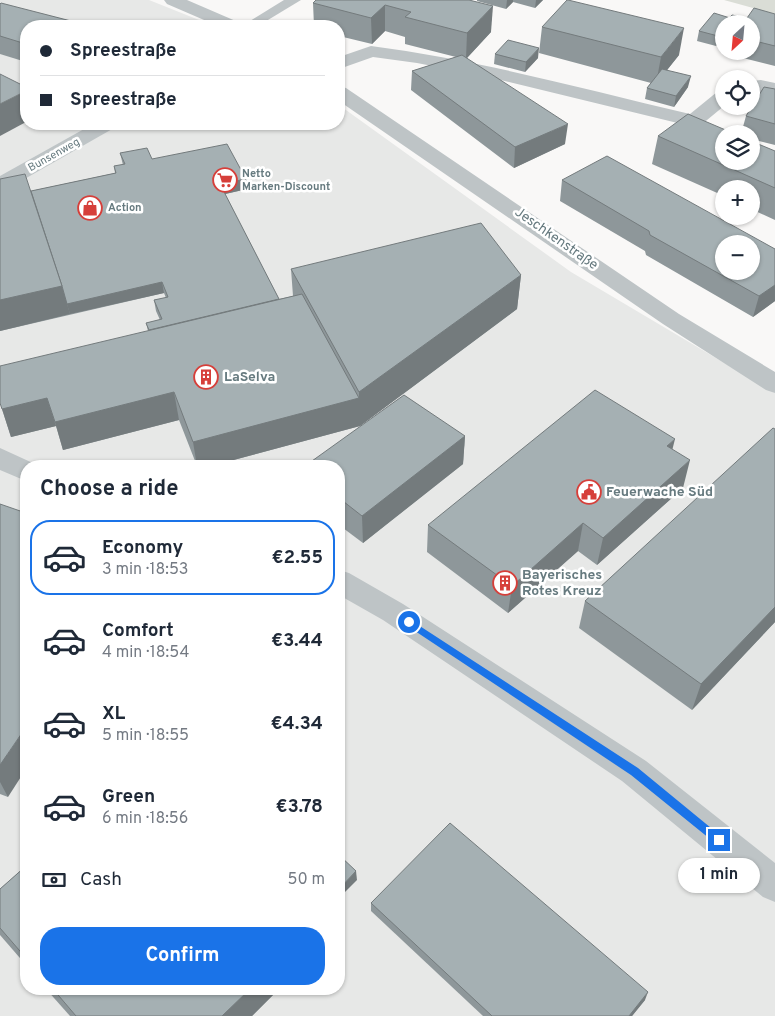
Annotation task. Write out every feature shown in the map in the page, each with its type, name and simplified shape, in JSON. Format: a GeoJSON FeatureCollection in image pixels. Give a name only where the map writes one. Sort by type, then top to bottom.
{"type":"FeatureCollection","features":[{"type":"Feature","properties":{"kind":"street"},"geometry":{"type":"LineString","coordinates":[[173,0],[218,20]]}},
{"type":"Feature","properties":{"kind":"street"},"geometry":{"type":"LineString","coordinates":[[345,61],[371,51],[417,57],[488,71],[694,122],[715,104]]}},
{"type":"Feature","properties":{"kind":"street"},"geometry":{"type":"LineString","coordinates":[[760,86],[775,89]]}},
{"type":"Feature","properties":{"kind":"street","name":"Jeschkenstraße"},"geometry":{"type":"LineString","coordinates":[[345,96],[672,319],[775,384]]}},
{"type":"Feature","properties":{"kind":"street","name":"Bunsenweg"},"geometry":{"type":"LineString","coordinates":[[0,185],[96,130]]}},
{"type":"Feature","properties":{"kind":"street"},"geometry":{"type":"LineString","coordinates":[[0,458],[20,468]]}},
{"type":"Feature","properties":{"kind":"street"},"geometry":{"type":"LineString","coordinates":[[345,585],[392,612],[634,772],[775,885]]}},
{"type":"Feature","properties":{"kind":"lane"},"geometry":{"type":"LineString","coordinates":[[259,20],[294,0]]}},
{"type":"Feature","properties":{"kind":"shaded area"},"geometry":{"type":"Polygon","coordinates":[[[0,0],[149,0],[199,20],[20,20],[20,130],[345,130],[345,109],[571,272],[775,393],[775,1016],[0,1016],[0,0]]]}},
{"type":"Feature","properties":{"kind":"shaded area"},"geometry":{"type":"Polygon","coordinates":[[[724,0],[775,0],[775,14],[724,0]]]}},
{"type":"Feature","properties":{"kind":"building"},"geometry":{"type":"Polygon","coordinates":[[[316,0],[469,0],[493,6],[467,33],[405,17],[411,12],[385,5],[371,18],[313,3],[316,0]]]}},
{"type":"Feature","properties":{"kind":"building"},"geometry":{"type":"Polygon","coordinates":[[[567,0],[684,28],[661,57],[542,27],[567,0]]]}},
{"type":"Feature","properties":{"kind":"building"},"geometry":{"type":"Polygon","coordinates":[[[0,4],[67,20],[20,20],[20,42],[0,36],[0,4]]]}},
{"type":"Feature","properties":{"kind":"building"},"geometry":{"type":"Polygon","coordinates":[[[754,8],[775,14],[775,46],[760,42],[760,15],[749,15],[754,8]]]}},
{"type":"Feature","properties":{"kind":"building"},"geometry":{"type":"Polygon","coordinates":[[[714,13],[720,15],[715,15],[715,35],[699,31],[714,13]]]}},
{"type":"Feature","properties":{"kind":"building"},"geometry":{"type":"Polygon","coordinates":[[[508,40],[539,48],[526,62],[495,54],[508,40]]]}},
{"type":"Feature","properties":{"kind":"building"},"geometry":{"type":"Polygon","coordinates":[[[462,55],[568,124],[515,147],[412,71],[462,55]]]}},
{"type":"Feature","properties":{"kind":"building"},"geometry":{"type":"Polygon","coordinates":[[[662,69],[691,76],[676,96],[647,88],[662,69]]]}},
{"type":"Feature","properties":{"kind":"building"},"geometry":{"type":"Polygon","coordinates":[[[0,74],[20,84],[20,94],[0,104],[0,74]]]}},
{"type":"Feature","properties":{"kind":"building"},"geometry":{"type":"Polygon","coordinates":[[[764,87],[775,89],[775,124],[746,116],[760,115],[760,93],[764,87]]]}},
{"type":"Feature","properties":{"kind":"building"},"geometry":{"type":"Polygon","coordinates":[[[688,114],[715,125],[715,161],[658,136],[688,114]]]}},
{"type":"Feature","properties":{"kind":"building"},"geometry":{"type":"Polygon","coordinates":[[[227,144],[246,179],[220,184],[279,299],[149,330],[146,323],[162,319],[154,300],[168,297],[162,282],[67,304],[31,191],[116,173],[114,166],[125,164],[120,153],[147,148],[152,159],[227,144]]]}},
{"type":"Feature","properties":{"kind":"building"},"geometry":{"type":"Polygon","coordinates":[[[760,145],[775,151],[775,188],[734,170],[760,170],[760,145]]]}},
{"type":"Feature","properties":{"kind":"building"},"geometry":{"type":"Polygon","coordinates":[[[607,156],[715,216],[715,225],[732,225],[750,235],[715,235],[715,271],[650,235],[649,231],[562,180],[607,156]]]}},
{"type":"Feature","properties":{"kind":"building"},"geometry":{"type":"Polygon","coordinates":[[[25,174],[62,286],[0,300],[0,179],[25,174]]]}},
{"type":"Feature","properties":{"kind":"building"},"geometry":{"type":"Polygon","coordinates":[[[481,223],[521,275],[359,392],[291,269],[481,223]]]}},
{"type":"Feature","properties":{"kind":"building"},"geometry":{"type":"Polygon","coordinates":[[[760,241],[775,249],[775,285],[759,296],[730,280],[760,280],[760,241]]]}},
{"type":"Feature","properties":{"kind":"building","name":"LaSelva"},"geometry":{"type":"Polygon","coordinates":[[[302,294],[359,398],[193,442],[174,392],[55,422],[47,398],[2,409],[0,403],[0,366],[302,294]]]}},
{"type":"Feature","properties":{"kind":"building"},"geometry":{"type":"Polygon","coordinates":[[[595,390],[675,439],[667,446],[690,460],[603,538],[583,523],[512,586],[428,525],[595,390]]]}},
{"type":"Feature","properties":{"kind":"building"},"geometry":{"type":"Polygon","coordinates":[[[404,395],[465,436],[362,516],[345,503],[345,460],[313,460],[404,395]]]}},
{"type":"Feature","properties":{"kind":"building"},"geometry":{"type":"Polygon","coordinates":[[[773,428],[775,429],[775,607],[701,684],[585,601],[773,428]]]}},
{"type":"Feature","properties":{"kind":"building"},"geometry":{"type":"Polygon","coordinates":[[[0,504],[20,511],[20,736],[0,765],[0,504]]]}},
{"type":"Feature","properties":{"kind":"building"},"geometry":{"type":"Polygon","coordinates":[[[450,823],[648,992],[629,1016],[492,1016],[371,903],[450,823]]]}},
{"type":"Feature","properties":{"kind":"building"},"geometry":{"type":"Polygon","coordinates":[[[345,861],[356,871],[345,883],[345,861]]]}},
{"type":"Feature","properties":{"kind":"building"},"geometry":{"type":"Polygon","coordinates":[[[20,871],[20,951],[0,928],[0,889],[20,871]]]}},
{"type":"Feature","properties":{"kind":"building"},"geometry":{"type":"Polygon","coordinates":[[[58,995],[244,995],[222,1016],[76,1016],[58,995]]]}},
{"type":"Feature","properties":{"kind":"place","name":"Netto Marken-Discount"},"geometry":{"type":"Point","coordinates":[225,180]}},
{"type":"Feature","properties":{"kind":"place","name":"Action"},"geometry":{"type":"Point","coordinates":[90,208]}},
{"type":"Feature","properties":{"kind":"place","name":"LaSelva"},"geometry":{"type":"Point","coordinates":[206,377]}},
{"type":"Feature","properties":{"kind":"place","name":"Feuerwache Süd"},"geometry":{"type":"Point","coordinates":[589,492]}},
{"type":"Feature","properties":{"kind":"place","name":"Bayerisches Rotes Kreuz"},"geometry":{"type":"Point","coordinates":[505,583]}},
{"type":"Feature","properties":{"kind":"route"},"geometry":{"type":"LineString","coordinates":[[409,622],[634,772],[719,840]]}}]}
